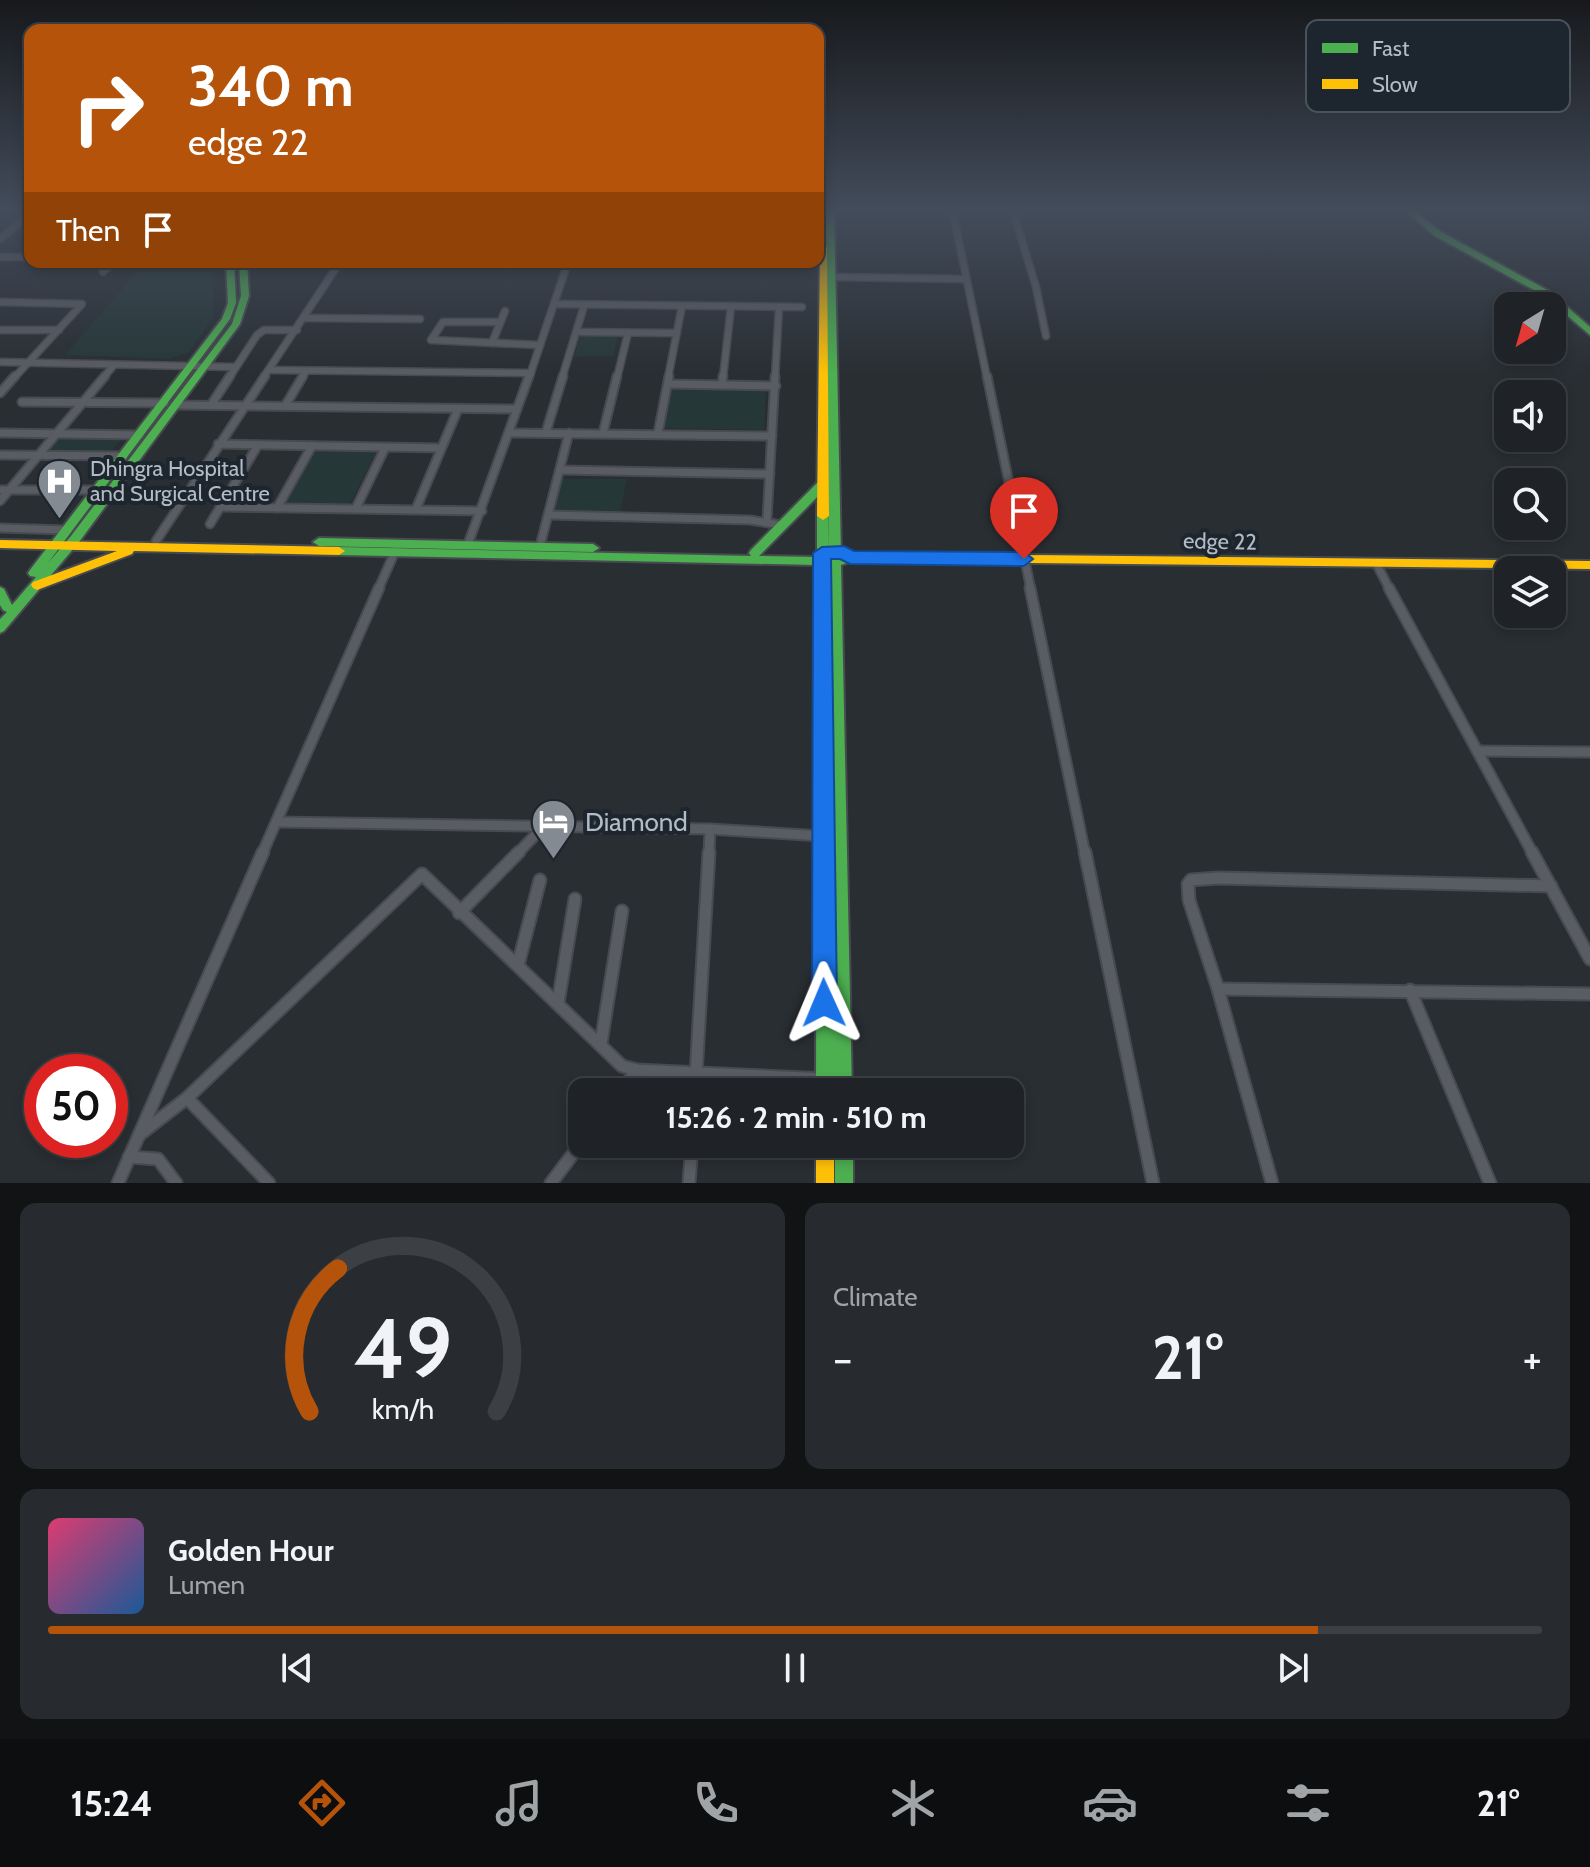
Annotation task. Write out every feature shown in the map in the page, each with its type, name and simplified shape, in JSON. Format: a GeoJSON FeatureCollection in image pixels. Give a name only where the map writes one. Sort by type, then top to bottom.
{"type":"FeatureCollection","features":[{"type":"Feature","properties":{"kind":"main road"},"geometry":{"type":"LineString","coordinates":[[825,263],[831,277],[822,836],[825,1078]]}},
{"type":"Feature","properties":{"kind":"main road"},"geometry":{"type":"LineString","coordinates":[[1491,263],[1546,293],[1590,332]]}},
{"type":"Feature","properties":{"kind":"main road"},"geometry":{"type":"LineString","coordinates":[[198,367],[232,303],[230,268]]}},
{"type":"Feature","properties":{"kind":"main road"},"geometry":{"type":"LineString","coordinates":[[0,628],[243,310],[246,283],[244,268]]}},
{"type":"Feature","properties":{"kind":"main road"},"geometry":{"type":"LineString","coordinates":[[824,268],[822,485],[828,557],[843,1078]]}},
{"type":"Feature","properties":{"kind":"main road"},"geometry":{"type":"LineString","coordinates":[[3,611],[66,539],[97,490],[140,435],[170,404]]}},
{"type":"Feature","properties":{"kind":"main road"},"geometry":{"type":"LineString","coordinates":[[755,553],[822,485]]}},
{"type":"Feature","properties":{"kind":"main road"},"geometry":{"type":"LineString","coordinates":[[0,537],[828,557]]}},
{"type":"Feature","properties":{"kind":"main road"},"geometry":{"type":"LineString","coordinates":[[0,544],[66,539],[135,548],[468,544],[828,557]]}},
{"type":"Feature","properties":{"kind":"main road"},"geometry":{"type":"LineString","coordinates":[[33,586],[135,548]]}},
{"type":"Feature","properties":{"kind":"main road","name":"edge 22"},"geometry":{"type":"LineString","coordinates":[[828,557],[1590,565]]}},
{"type":"Feature","properties":{"kind":"main road"},"geometry":{"type":"LineString","coordinates":[[0,592],[3,611]]}},
{"type":"Feature","properties":{"kind":"main road"},"geometry":{"type":"LineString","coordinates":[[825,1031],[842,1031]]}},
{"type":"Feature","properties":{"kind":"main road"},"geometry":{"type":"LineString","coordinates":[[825,1158],[825,1183]]}},
{"type":"Feature","properties":{"kind":"main road"},"geometry":{"type":"LineString","coordinates":[[844,1158],[844,1183]]}},
{"type":"Feature","properties":{"kind":"street"},"geometry":{"type":"LineString","coordinates":[[963,263],[1153,1183]]}},
{"type":"Feature","properties":{"kind":"street"},"geometry":{"type":"LineString","coordinates":[[1029,263],[1046,336]]}},
{"type":"Feature","properties":{"kind":"street"},"geometry":{"type":"LineString","coordinates":[[103,272],[107,268]]}},
{"type":"Feature","properties":{"kind":"street"},"geometry":{"type":"LineString","coordinates":[[156,541],[336,268]]}},
{"type":"Feature","properties":{"kind":"street"},"geometry":{"type":"LineString","coordinates":[[468,544],[566,268]]}},
{"type":"Feature","properties":{"kind":"street"},"geometry":{"type":"LineString","coordinates":[[831,277],[966,279]]}},
{"type":"Feature","properties":{"kind":"street"},"geometry":{"type":"LineString","coordinates":[[0,302],[82,304],[0,393]]}},
{"type":"Feature","properties":{"kind":"street"},"geometry":{"type":"LineString","coordinates":[[555,304],[802,307]]}},
{"type":"Feature","properties":{"kind":"street"},"geometry":{"type":"LineString","coordinates":[[546,432],[584,306]]}},
{"type":"Feature","properties":{"kind":"street"},"geometry":{"type":"LineString","coordinates":[[658,433],[682,306]]}},
{"type":"Feature","properties":{"kind":"street"},"geometry":{"type":"LineString","coordinates":[[722,385],[731,306]]}},
{"type":"Feature","properties":{"kind":"street"},"geometry":{"type":"LineString","coordinates":[[767,520],[779,307]]}},
{"type":"Feature","properties":{"kind":"street"},"geometry":{"type":"LineString","coordinates":[[492,343],[505,311]]}},
{"type":"Feature","properties":{"kind":"street"},"geometry":{"type":"LineString","coordinates":[[306,318],[420,319]]}},
{"type":"Feature","properties":{"kind":"street"},"geometry":{"type":"LineString","coordinates":[[500,322],[443,322],[431,339],[435,343],[540,345]]}},
{"type":"Feature","properties":{"kind":"street"},"geometry":{"type":"LineString","coordinates":[[0,330],[59,330]]}},
{"type":"Feature","properties":{"kind":"street"},"geometry":{"type":"LineString","coordinates":[[211,405],[257,335],[264,330],[297,330]]}},
{"type":"Feature","properties":{"kind":"street"},"geometry":{"type":"LineString","coordinates":[[576,332],[677,333]]}},
{"type":"Feature","properties":{"kind":"street"},"geometry":{"type":"LineString","coordinates":[[603,433],[628,333]]}},
{"type":"Feature","properties":{"kind":"street"},"geometry":{"type":"LineString","coordinates":[[0,362],[235,367]]}},
{"type":"Feature","properties":{"kind":"street"},"geometry":{"type":"LineString","coordinates":[[0,501],[5,490],[39,456],[114,365]]}},
{"type":"Feature","properties":{"kind":"street"},"geometry":{"type":"LineString","coordinates":[[270,370],[531,373]]}},
{"type":"Feature","properties":{"kind":"street"},"geometry":{"type":"LineString","coordinates":[[285,406],[306,371]]}},
{"type":"Feature","properties":{"kind":"street"},"geometry":{"type":"LineString","coordinates":[[668,384],[776,386]]}},
{"type":"Feature","properties":{"kind":"street"},"geometry":{"type":"LineString","coordinates":[[22,402],[517,409]]}},
{"type":"Feature","properties":{"kind":"street"},"geometry":{"type":"LineString","coordinates":[[416,509],[458,409]]}},
{"type":"Feature","properties":{"kind":"street"},"geometry":{"type":"LineString","coordinates":[[0,433],[140,435]]}},
{"type":"Feature","properties":{"kind":"street"},"geometry":{"type":"LineString","coordinates":[[510,433],[772,436]]}},
{"type":"Feature","properties":{"kind":"street"},"geometry":{"type":"LineString","coordinates":[[540,546],[562,470],[569,433]]}},
{"type":"Feature","properties":{"kind":"street"},"geometry":{"type":"LineString","coordinates":[[218,444],[441,448]]}},
{"type":"Feature","properties":{"kind":"street"},"geometry":{"type":"LineString","coordinates":[[210,524],[258,445]]}},
{"type":"Feature","properties":{"kind":"street"},"geometry":{"type":"LineString","coordinates":[[277,508],[312,446]]}},
{"type":"Feature","properties":{"kind":"street"},"geometry":{"type":"LineString","coordinates":[[356,508],[385,448]]}},
{"type":"Feature","properties":{"kind":"street"},"geometry":{"type":"LineString","coordinates":[[0,455],[124,456]]}},
{"type":"Feature","properties":{"kind":"street"},"geometry":{"type":"LineString","coordinates":[[562,470],[770,474]]}},
{"type":"Feature","properties":{"kind":"street"},"geometry":{"type":"LineString","coordinates":[[5,490],[97,490]]}},
{"type":"Feature","properties":{"kind":"street"},"geometry":{"type":"LineString","coordinates":[[220,507],[482,511]]}},
{"type":"Feature","properties":{"kind":"street"},"geometry":{"type":"LineString","coordinates":[[549,515],[767,520],[781,525]]}},
{"type":"Feature","properties":{"kind":"street"},"geometry":{"type":"LineString","coordinates":[[0,528],[66,539]]}},
{"type":"Feature","properties":{"kind":"street"},"geometry":{"type":"LineString","coordinates":[[118,1183],[397,547]]}},
{"type":"Feature","properties":{"kind":"street"},"geometry":{"type":"LineString","coordinates":[[1376,563],[1590,959]]}},
{"type":"Feature","properties":{"kind":"street"},"geometry":{"type":"LineString","coordinates":[[1477,751],[1590,752]]}},
{"type":"Feature","properties":{"kind":"street"},"geometry":{"type":"LineString","coordinates":[[278,822],[710,829],[822,836]]}},
{"type":"Feature","properties":{"kind":"street"},"geometry":{"type":"LineString","coordinates":[[459,913],[543,827]]}},
{"type":"Feature","properties":{"kind":"street"},"geometry":{"type":"LineString","coordinates":[[696,1078],[710,829]]}},
{"type":"Feature","properties":{"kind":"street"},"geometry":{"type":"LineString","coordinates":[[139,1135],[187,1098],[422,874],[459,913],[518,965],[622,1066],[637,1070],[756,1078]]}},
{"type":"Feature","properties":{"kind":"street"},"geometry":{"type":"LineString","coordinates":[[1272,1183],[1218,989],[1186,890],[1191,880],[1218,878],[1551,886]]}},
{"type":"Feature","properties":{"kind":"street"},"geometry":{"type":"LineString","coordinates":[[518,965],[540,880]]}},
{"type":"Feature","properties":{"kind":"street"},"geometry":{"type":"LineString","coordinates":[[558,1003],[575,899]]}},
{"type":"Feature","properties":{"kind":"street"},"geometry":{"type":"LineString","coordinates":[[601,1043],[622,911]]}},
{"type":"Feature","properties":{"kind":"street"},"geometry":{"type":"LineString","coordinates":[[1218,989],[1590,994]]}},
{"type":"Feature","properties":{"kind":"street"},"geometry":{"type":"LineString","coordinates":[[1410,990],[1490,1183]]}},
{"type":"Feature","properties":{"kind":"street"},"geometry":{"type":"LineString","coordinates":[[631,1078],[637,1070]]}},
{"type":"Feature","properties":{"kind":"street"},"geometry":{"type":"LineString","coordinates":[[187,1098],[269,1183]]}},
{"type":"Feature","properties":{"kind":"street"},"geometry":{"type":"LineString","coordinates":[[129,1157],[151,1155],[160,1158],[176,1183]]}},
{"type":"Feature","properties":{"kind":"street"},"geometry":{"type":"LineString","coordinates":[[551,1183],[570,1158]]}},
{"type":"Feature","properties":{"kind":"street"},"geometry":{"type":"LineString","coordinates":[[689,1183],[691,1158]]}},
{"type":"Feature","properties":{"kind":"shaded area"},"geometry":{"type":"Polygon","coordinates":[[[138,272],[212,272],[214,316],[189,352],[168,359],[65,355],[138,272]]]}},
{"type":"Feature","properties":{"kind":"shaded area"},"geometry":{"type":"Polygon","coordinates":[[[580,335],[618,335],[613,356],[574,357],[580,335]]]}},
{"type":"Feature","properties":{"kind":"shaded area"},"geometry":{"type":"Polygon","coordinates":[[[669,389],[766,390],[764,430],[662,428],[669,389]]]}},
{"type":"Feature","properties":{"kind":"shaded area"},"geometry":{"type":"Polygon","coordinates":[[[58,438],[121,439],[110,453],[46,452],[58,438]]]}},
{"type":"Feature","properties":{"kind":"shaded area"},"geometry":{"type":"Polygon","coordinates":[[[313,451],[376,452],[350,504],[284,503],[313,451]]]}},
{"type":"Feature","properties":{"kind":"shaded area"},"geometry":{"type":"Polygon","coordinates":[[[562,479],[627,479],[620,513],[553,512],[562,479]]]}},
{"type":"Feature","properties":{"kind":"traffic: fast"},"geometry":{"type":"LineString","coordinates":[[831,263],[843,1078]]}},
{"type":"Feature","properties":{"kind":"traffic: fast"},"geometry":{"type":"LineString","coordinates":[[1491,263],[1546,293],[1590,332]]}},
{"type":"Feature","properties":{"kind":"traffic: fast"},"geometry":{"type":"LineString","coordinates":[[34,573],[226,319],[232,303],[230,268]]}},
{"type":"Feature","properties":{"kind":"traffic: fast"},"geometry":{"type":"LineString","coordinates":[[0,628],[75,539],[236,324],[245,296],[243,268]]}},
{"type":"Feature","properties":{"kind":"traffic: fast"},"geometry":{"type":"LineString","coordinates":[[755,553],[822,485]]}},
{"type":"Feature","properties":{"kind":"traffic: fast"},"geometry":{"type":"LineString","coordinates":[[823,516],[825,1078]]}},
{"type":"Feature","properties":{"kind":"traffic: fast"},"geometry":{"type":"LineString","coordinates":[[319,542],[593,548]]}},
{"type":"Feature","properties":{"kind":"traffic: fast"},"geometry":{"type":"LineString","coordinates":[[339,551],[791,561],[844,561],[850,557],[1031,559]]}},
{"type":"Feature","properties":{"kind":"traffic: fast"},"geometry":{"type":"LineString","coordinates":[[0,592],[7,607]]}},
{"type":"Feature","properties":{"kind":"traffic: fast"},"geometry":{"type":"LineString","coordinates":[[844,1158],[844,1183]]}},
{"type":"Feature","properties":{"kind":"traffic: slow"},"geometry":{"type":"LineString","coordinates":[[823,268],[823,516]]}},
{"type":"Feature","properties":{"kind":"traffic: slow"},"geometry":{"type":"LineString","coordinates":[[0,544],[339,551]]}},
{"type":"Feature","properties":{"kind":"traffic: slow"},"geometry":{"type":"LineString","coordinates":[[37,585],[128,551]]}},
{"type":"Feature","properties":{"kind":"traffic: slow"},"geometry":{"type":"LineString","coordinates":[[1031,559],[1590,565]]}},
{"type":"Feature","properties":{"kind":"traffic: slow"},"geometry":{"type":"LineString","coordinates":[[825,1158],[825,1183]]}},
{"type":"Feature","properties":{"kind":"place","name":"Dhingra Hospital and Surgical Centre"},"geometry":{"type":"Point","coordinates":[59,520]}},
{"type":"Feature","properties":{"kind":"place","name":"Diamond"},"geometry":{"type":"Point","coordinates":[554,861]}},
{"type":"Feature","properties":{"kind":"route"},"geometry":{"type":"LineString","coordinates":[[824,1003],[822,553],[844,552],[850,557],[1024,559]]}}]}
